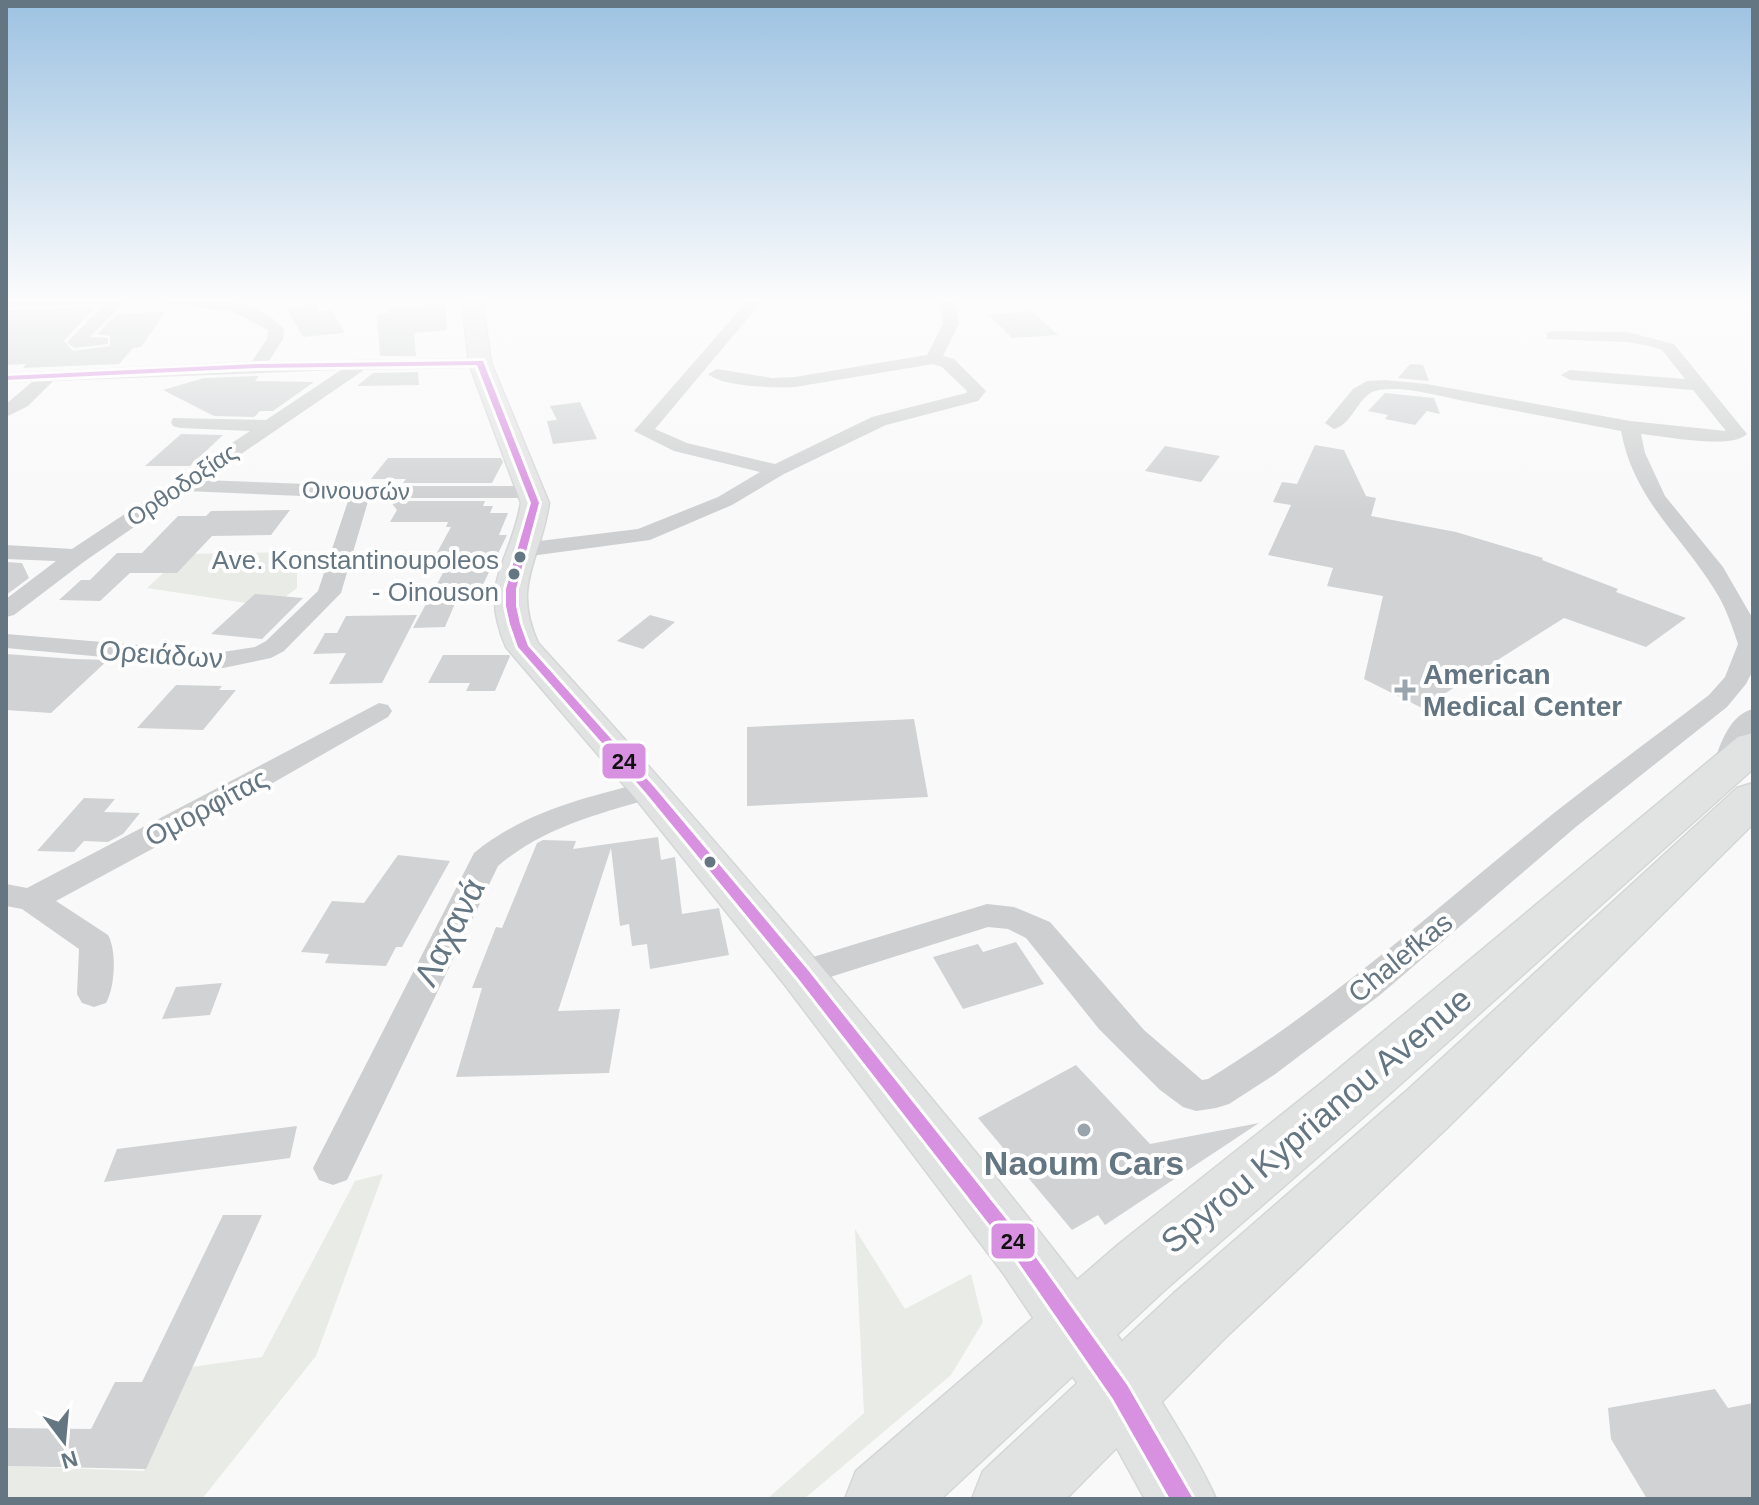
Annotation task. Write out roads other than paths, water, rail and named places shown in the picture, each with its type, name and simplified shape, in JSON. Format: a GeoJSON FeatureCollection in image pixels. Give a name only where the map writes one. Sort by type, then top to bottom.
{"type":"FeatureCollection","features":[{"type":"Feature","properties":{"kind":"main road","name":"Spyrou Kyprianou Avenue"},"geometry":{"type":"LineString","coordinates":[[884,1499],[1143,1266],[1744,772]]}},
{"type":"Feature","properties":{"kind":"main road","name":"Spyrou Kyprianou Avenue"},"geometry":{"type":"LineString","coordinates":[[1011,1499],[1199,1316],[1425,1111],[1744,772]]}},
{"type":"Feature","properties":{"kind":"street"},"geometry":{"type":"LineString","coordinates":[[6,378],[189,369]]}},
{"type":"Feature","properties":{"kind":"street","name":"Ορθοδοξίας"},"geometry":{"type":"LineString","coordinates":[[6,610],[77,556],[354,369]]}},
{"type":"Feature","properties":{"kind":"street"},"geometry":{"type":"LineString","coordinates":[[482,369],[535,503],[533,520],[506,596],[510,623],[523,647],[650,790],[802,973],[1023,1254],[1120,1392],[1182,1499]]}},
{"type":"Feature","properties":{"kind":"street"},"geometry":{"type":"LineString","coordinates":[[696,369],[643,431],[681,447],[777,470]]}},
{"type":"Feature","properties":{"kind":"street"},"geometry":{"type":"LineString","coordinates":[[717,374],[772,383],[872,369]]}},
{"type":"Feature","properties":{"kind":"street"},"geometry":{"type":"LineString","coordinates":[[523,550],[642,535],[725,501],[777,470],[879,421],[972,397],[977,391],[954,369]]}},
{"type":"Feature","properties":{"kind":"street"},"geometry":{"type":"LineString","coordinates":[[1334,423],[1359,393],[1373,385],[1385,385],[1427,389],[1630,427],[1728,437],[1738,434],[1686,369]]}},
{"type":"Feature","properties":{"kind":"street"},"geometry":{"type":"LineString","coordinates":[[1570,375],[1698,385]]}},
{"type":"Feature","properties":{"kind":"street"},"geometry":{"type":"LineString","coordinates":[[6,412],[22,402],[48,376]]}},
{"type":"Feature","properties":{"kind":"street"},"geometry":{"type":"LineString","coordinates":[[180,422],[269,426]]}},
{"type":"Feature","properties":{"kind":"street","name":"Chalefkas"},"geometry":{"type":"LineString","coordinates":[[802,973],[987,915],[1023,920],[1038,930],[1172,1080],[1196,1096],[1216,1093],[1261,1065],[1368,986],[1566,819],[1718,701],[1737,679],[1752,644],[1729,592],[1656,502],[1632,451],[1630,427]]}},
{"type":"Feature","properties":{"kind":"street","name":"Οινουσών"},"geometry":{"type":"LineString","coordinates":[[182,485],[361,492],[531,492]]}},
{"type":"Feature","properties":{"kind":"street","name":"Ορειάδων"},"geometry":{"type":"LineString","coordinates":[[6,641],[223,660],[262,653],[275,646],[329,593],[361,492]]}},
{"type":"Feature","properties":{"kind":"street"},"geometry":{"type":"LineString","coordinates":[[6,552],[77,556]]}},
{"type":"Feature","properties":{"kind":"street","name":"Ομορφίτας"},"geometry":{"type":"LineString","coordinates":[[19,898],[240,790],[379,711]]}},
{"type":"Feature","properties":{"kind":"street"},"geometry":{"type":"LineString","coordinates":[[1744,772],[1734,742],[1753,717]]}},
{"type":"Feature","properties":{"kind":"street","name":"Λαχανά"},"geometry":{"type":"LineString","coordinates":[[333,1168],[485,860],[505,841],[539,822],[650,790]]}},
{"type":"Feature","properties":{"kind":"street","name":"Ομορφίτας"},"geometry":{"type":"LineString","coordinates":[[19,898],[96,944],[94,994]]}},
{"type":"Feature","properties":{"kind":"place","name":"Ave. Konstantinoupoleos - Oinouson"},"geometry":{"type":"Point","coordinates":[514,574]}},
{"type":"Feature","properties":{"kind":"place","name":"American Medical Center"},"geometry":{"type":"Point","coordinates":[1405,690]}},
{"type":"Feature","properties":{"kind":"place","name":"Naoum Cars"},"geometry":{"type":"Point","coordinates":[1084,1130]}}]}
